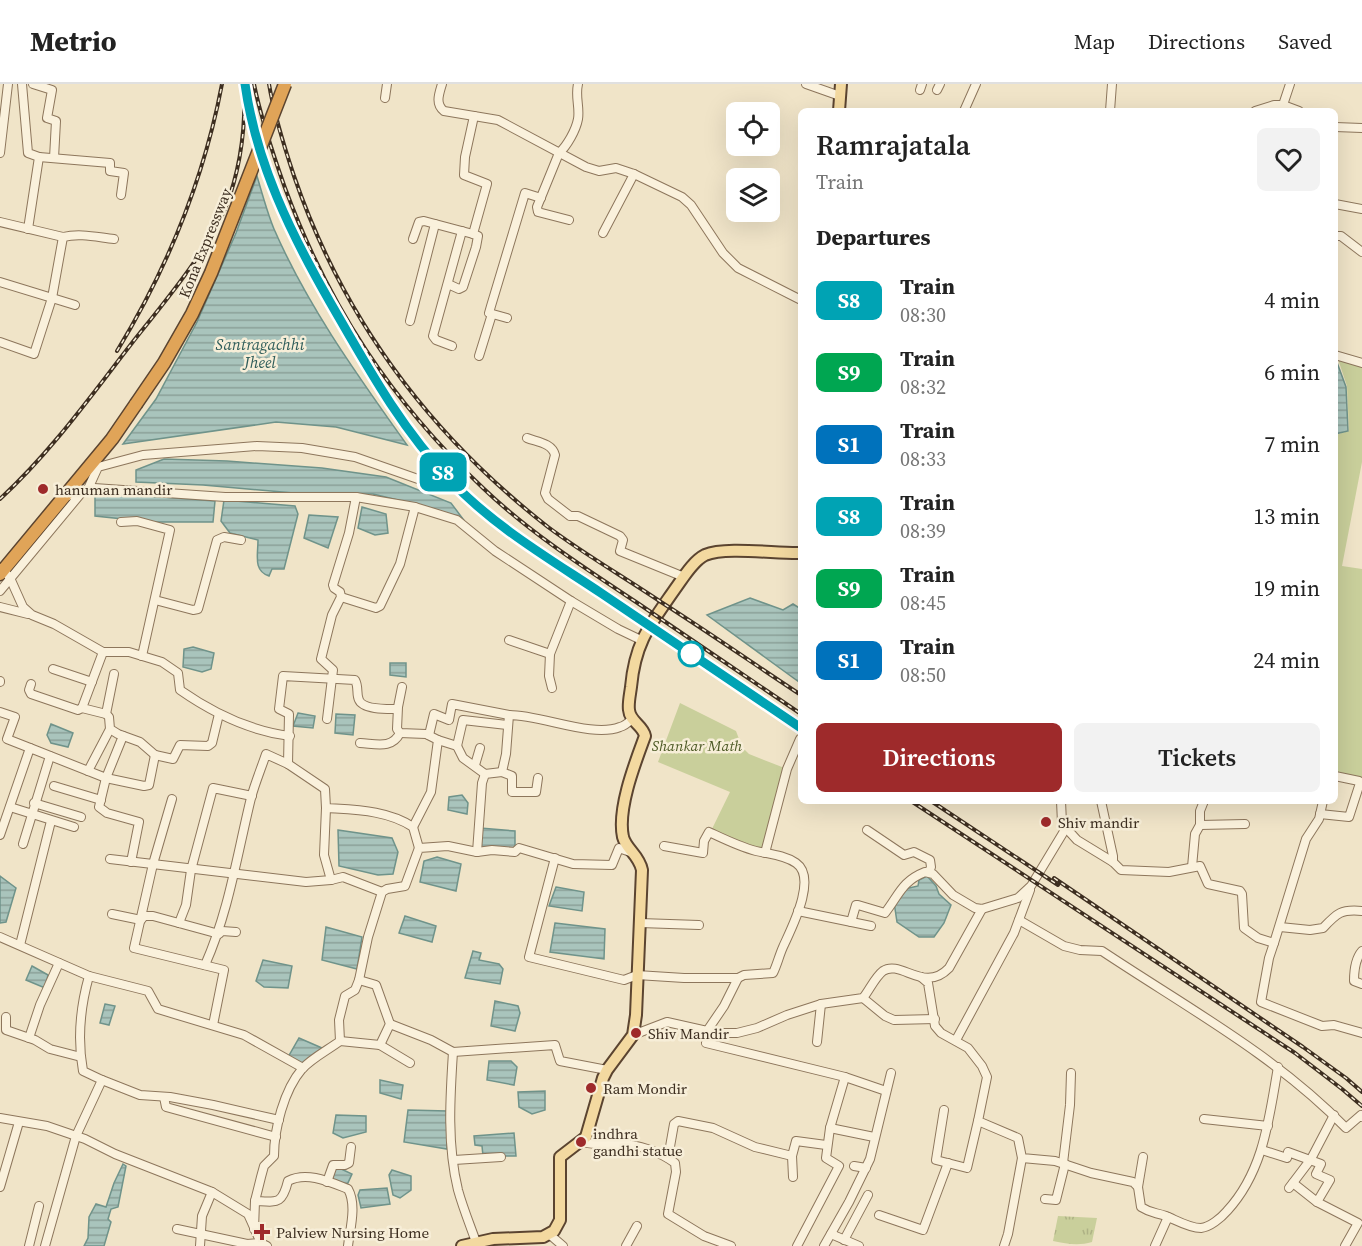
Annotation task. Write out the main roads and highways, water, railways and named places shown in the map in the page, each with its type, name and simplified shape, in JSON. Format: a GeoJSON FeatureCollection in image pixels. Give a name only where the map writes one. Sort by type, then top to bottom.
{"type":"FeatureCollection","features":[{"type":"Feature","properties":{"kind":"highway","name":"Kona Expressway"},"geometry":{"type":"LineString","coordinates":[[3,571],[112,439],[164,363],[192,314],[211,273],[285,84]]}},
{"type":"Feature","properties":{"kind":"highway","name":"Kona Expressway"},"geometry":{"type":"LineString","coordinates":[[3,571],[108,433],[136,404]]}},
{"type":"Feature","properties":{"kind":"main road"},"geometry":{"type":"LineString","coordinates":[[839,108],[841,84]]}},
{"type":"Feature","properties":{"kind":"main road"},"geometry":{"type":"LineString","coordinates":[[462,1246],[476,1242],[535,1238],[554,1231],[560,1220],[560,1157],[581,1142],[588,1130],[606,1070],[633,1035],[642,870],[635,853],[623,838],[624,810],[633,770],[645,733],[632,720],[629,708],[632,670],[641,640],[684,577],[698,560],[705,556],[714,553],[798,553]]}},
{"type":"Feature","properties":{"kind":"water","name":"Santragachhi Jheel"},"geometry":{"type":"Polygon","coordinates":[[[257,176],[274,229],[302,286],[370,393],[407,445],[336,427],[276,422],[123,444],[156,399],[197,322],[236,233],[257,176]]]}},
{"type":"Feature","properties":{"kind":"water"},"geometry":{"type":"Polygon","coordinates":[[[1338,365],[1346,387],[1348,431],[1338,433],[1338,365]]]}},
{"type":"Feature","properties":{"kind":"water"},"geometry":{"type":"Polygon","coordinates":[[[164,459],[322,468],[386,477],[451,503],[463,519],[431,508],[373,494],[305,494],[136,482],[136,470],[164,459]]]}},
{"type":"Feature","properties":{"kind":"water"},"geometry":{"type":"Polygon","coordinates":[[[95,492],[215,501],[213,522],[152,522],[95,516],[95,492]]]}},
{"type":"Feature","properties":{"kind":"water"},"geometry":{"type":"Polygon","coordinates":[[[224,500],[295,506],[298,514],[284,569],[272,569],[269,576],[264,574],[258,566],[258,540],[230,533],[221,521],[224,500]]]}},
{"type":"Feature","properties":{"kind":"water"},"geometry":{"type":"Polygon","coordinates":[[[362,507],[386,514],[388,533],[375,535],[358,528],[362,507]]]}},
{"type":"Feature","properties":{"kind":"water"},"geometry":{"type":"Polygon","coordinates":[[[309,515],[338,517],[328,548],[304,538],[309,515]]]}},
{"type":"Feature","properties":{"kind":"water"},"geometry":{"type":"Polygon","coordinates":[[[750,598],[783,610],[793,604],[798,607],[798,681],[707,615],[750,598]]]}},
{"type":"Feature","properties":{"kind":"water"},"geometry":{"type":"Polygon","coordinates":[[[193,647],[214,653],[211,669],[202,672],[183,667],[184,649],[193,647]]]}},
{"type":"Feature","properties":{"kind":"water"},"geometry":{"type":"Polygon","coordinates":[[[390,663],[406,663],[406,677],[390,675],[390,663]]]}},
{"type":"Feature","properties":{"kind":"water"},"geometry":{"type":"Polygon","coordinates":[[[298,713],[315,716],[313,728],[293,726],[298,713]]]}},
{"type":"Feature","properties":{"kind":"water"},"geometry":{"type":"Polygon","coordinates":[[[336,714],[355,715],[353,735],[335,733],[336,714]]]}},
{"type":"Feature","properties":{"kind":"water"},"geometry":{"type":"Polygon","coordinates":[[[51,724],[73,733],[68,747],[51,743],[47,735],[51,724]]]}},
{"type":"Feature","properties":{"kind":"water"},"geometry":{"type":"Polygon","coordinates":[[[462,795],[468,803],[467,814],[448,810],[449,797],[462,795]]]}},
{"type":"Feature","properties":{"kind":"water"},"geometry":{"type":"Polygon","coordinates":[[[480,828],[515,831],[515,852],[479,854],[480,828]]]}},
{"type":"Feature","properties":{"kind":"water"},"geometry":{"type":"Polygon","coordinates":[[[338,830],[392,838],[398,852],[393,874],[378,875],[339,866],[338,830]]]}},
{"type":"Feature","properties":{"kind":"water"},"geometry":{"type":"Polygon","coordinates":[[[437,857],[461,864],[456,891],[420,882],[424,861],[437,857]]]}},
{"type":"Feature","properties":{"kind":"water"},"geometry":{"type":"Polygon","coordinates":[[[0,876],[16,888],[6,922],[0,923],[0,876]]]}},
{"type":"Feature","properties":{"kind":"water"},"geometry":{"type":"Polygon","coordinates":[[[927,876],[936,886],[939,894],[951,905],[944,923],[934,937],[919,937],[897,922],[894,902],[905,889],[918,886],[919,880],[927,876]]]}},
{"type":"Feature","properties":{"kind":"water"},"geometry":{"type":"Polygon","coordinates":[[[556,887],[584,892],[582,911],[549,906],[556,887]]]}},
{"type":"Feature","properties":{"kind":"water"},"geometry":{"type":"Polygon","coordinates":[[[405,916],[436,926],[432,942],[399,933],[405,916]]]}},
{"type":"Feature","properties":{"kind":"water"},"geometry":{"type":"Polygon","coordinates":[[[555,923],[605,929],[604,959],[550,952],[555,923]]]}},
{"type":"Feature","properties":{"kind":"water"},"geometry":{"type":"Polygon","coordinates":[[[326,927],[362,937],[357,969],[322,960],[326,927]]]}},
{"type":"Feature","properties":{"kind":"water"},"geometry":{"type":"Polygon","coordinates":[[[473,951],[481,953],[479,960],[499,964],[503,969],[500,984],[465,978],[473,951]]]}},
{"type":"Feature","properties":{"kind":"water"},"geometry":{"type":"Polygon","coordinates":[[[263,960],[292,966],[288,988],[264,987],[256,981],[263,960]]]}},
{"type":"Feature","properties":{"kind":"water"},"geometry":{"type":"Polygon","coordinates":[[[32,966],[48,975],[45,988],[26,980],[32,966]]]}},
{"type":"Feature","properties":{"kind":"water"},"geometry":{"type":"Polygon","coordinates":[[[495,1001],[518,1006],[520,1013],[515,1031],[491,1026],[495,1001]]]}},
{"type":"Feature","properties":{"kind":"water"},"geometry":{"type":"Polygon","coordinates":[[[105,1004],[115,1006],[109,1025],[100,1023],[105,1004]]]}},
{"type":"Feature","properties":{"kind":"water"},"geometry":{"type":"Polygon","coordinates":[[[299,1038],[322,1048],[301,1065],[287,1059],[299,1038]]]}},
{"type":"Feature","properties":{"kind":"water"},"geometry":{"type":"Polygon","coordinates":[[[489,1061],[511,1061],[517,1067],[514,1085],[487,1080],[489,1061]]]}},
{"type":"Feature","properties":{"kind":"water"},"geometry":{"type":"Polygon","coordinates":[[[380,1080],[403,1085],[401,1099],[380,1093],[380,1080]]]}},
{"type":"Feature","properties":{"kind":"water"},"geometry":{"type":"Polygon","coordinates":[[[545,1091],[545,1110],[532,1114],[519,1107],[518,1092],[545,1091]]]}},
{"type":"Feature","properties":{"kind":"water"},"geometry":{"type":"Polygon","coordinates":[[[408,1110],[447,1111],[447,1149],[404,1142],[408,1110]]]}},
{"type":"Feature","properties":{"kind":"water"},"geometry":{"type":"Polygon","coordinates":[[[336,1115],[366,1116],[366,1132],[343,1138],[333,1133],[336,1115]]]}},
{"type":"Feature","properties":{"kind":"water"},"geometry":{"type":"Polygon","coordinates":[[[514,1133],[516,1156],[483,1156],[482,1146],[475,1145],[474,1136],[514,1133]]]}},
{"type":"Feature","properties":{"kind":"water"},"geometry":{"type":"Polygon","coordinates":[[[123,1164],[126,1166],[118,1207],[111,1209],[108,1219],[111,1222],[104,1246],[84,1246],[88,1238],[89,1217],[96,1204],[106,1207],[123,1164]]]}},
{"type":"Feature","properties":{"kind":"water"},"geometry":{"type":"Polygon","coordinates":[[[337,1167],[352,1174],[346,1187],[329,1182],[332,1171],[337,1167]]]}},
{"type":"Feature","properties":{"kind":"water"},"geometry":{"type":"Polygon","coordinates":[[[392,1170],[411,1176],[411,1190],[400,1198],[393,1195],[389,1175],[392,1170]]]}},
{"type":"Feature","properties":{"kind":"water"},"geometry":{"type":"Polygon","coordinates":[[[387,1188],[390,1204],[361,1208],[358,1195],[360,1190],[387,1188]]]}},
{"type":"Feature","properties":{"kind":"railway"},"geometry":{"type":"LineString","coordinates":[[117,351],[152,288],[182,222],[205,154],[222,84]]}},
{"type":"Feature","properties":{"kind":"railway"},"geometry":{"type":"LineString","coordinates":[[0,499],[69,424],[170,296],[217,226],[225,209],[239,163],[243,132],[244,84]]}},
{"type":"Feature","properties":{"kind":"railway"},"geometry":{"type":"LineString","coordinates":[[254,84],[285,188],[322,273],[366,350],[419,421],[483,488],[539,535],[798,712]]}},
{"type":"Feature","properties":{"kind":"railway"},"geometry":{"type":"LineString","coordinates":[[269,84],[276,119],[294,176],[314,228],[338,278],[365,325],[395,370],[428,413],[465,453],[548,527],[798,693]]}},
{"type":"Feature","properties":{"kind":"railway"},"geometry":{"type":"LineString","coordinates":[[249,111],[263,165],[296,240]]}},
{"type":"Feature","properties":{"kind":"railway"},"geometry":{"type":"LineString","coordinates":[[372,372],[394,410],[421,448],[468,499],[516,536],[798,726]]}},
{"type":"Feature","properties":{"kind":"railway"},"geometry":{"type":"LineString","coordinates":[[916,804],[1295,1053],[1362,1106]]}},
{"type":"Feature","properties":{"kind":"railway"},"geometry":{"type":"LineString","coordinates":[[936,804],[1058,885]]}},
{"type":"Feature","properties":{"kind":"railway"},"geometry":{"type":"LineString","coordinates":[[1054,878],[1303,1047],[1362,1092]]}},
{"type":"Feature","properties":{"kind":"train","name":"S8"},"geometry":{"type":"LineString","coordinates":[[245,84],[249,112],[263,165],[293,233],[388,403],[416,440],[483,512],[543,555],[798,726]]}},
{"type":"Feature","properties":{"kind":"place","name":"hanuman mandir"},"geometry":{"type":"Point","coordinates":[43,489]}},
{"type":"Feature","properties":{"kind":"place","name":"Shiv mandir"},"geometry":{"type":"Point","coordinates":[1046,822]}},
{"type":"Feature","properties":{"kind":"place","name":"Shiv Mandir"},"geometry":{"type":"Point","coordinates":[636,1033]}},
{"type":"Feature","properties":{"kind":"place","name":"Ram Mondir"},"geometry":{"type":"Point","coordinates":[591,1088]}},
{"type":"Feature","properties":{"kind":"place","name":"indhra gandhi statue"},"geometry":{"type":"Point","coordinates":[581,1142]}},
{"type":"Feature","properties":{"kind":"place","name":"Palview Nursing Home"},"geometry":{"type":"Point","coordinates":[262,1232]}},
{"type":"Feature","properties":{"kind":"park label","name":"Shankar Math"},"geometry":{"type":"Point","coordinates":[697,745]}}]}
